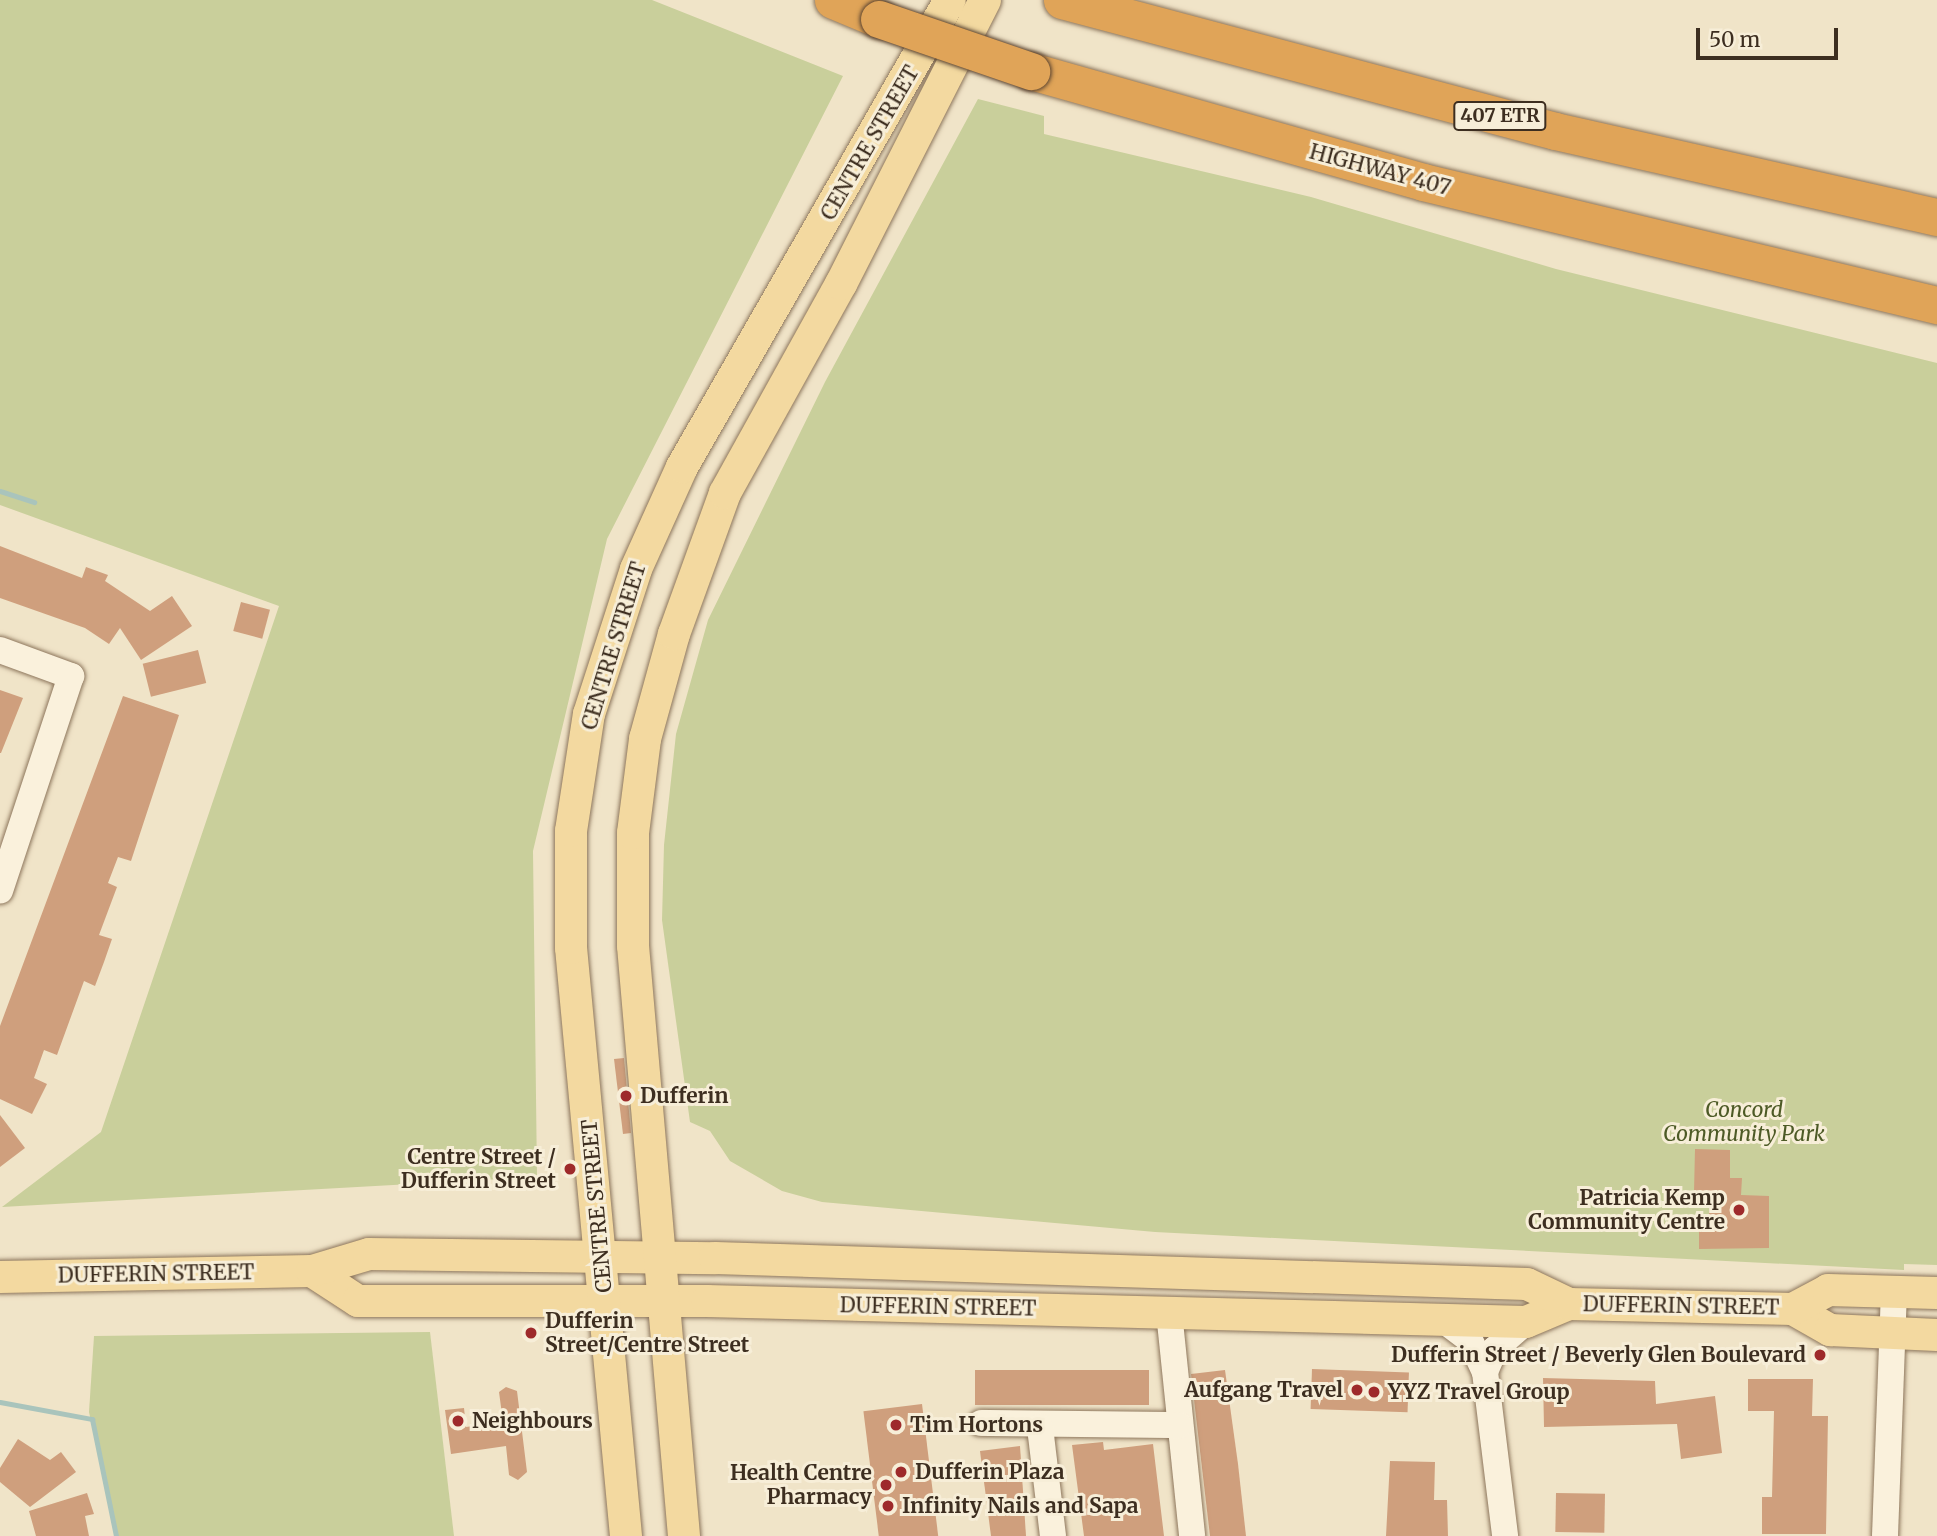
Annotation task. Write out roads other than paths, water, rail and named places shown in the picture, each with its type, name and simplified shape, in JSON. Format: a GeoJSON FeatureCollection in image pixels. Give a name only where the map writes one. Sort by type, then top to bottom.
{"type":"FeatureCollection","features":[{"type":"Feature","properties":{"kind":"highway","name":"HIGHWAY 407"},"geometry":{"type":"LineString","coordinates":[[833,0],[879,19],[1031,71],[1423,182],[1937,305]]}},
{"type":"Feature","properties":{"kind":"highway","name":"407 ETR"},"geometry":{"type":"LineString","coordinates":[[1064,1],[1555,131],[1937,217]]}},
{"type":"Feature","properties":{"kind":"main road","name":"CENTRE STREET"},"geometry":{"type":"LineString","coordinates":[[646,1289],[603,1255],[571,948],[571,831],[589,714],[636,569],[682,467],[950,0]]}},
{"type":"Feature","properties":{"kind":"main road","name":"CENTRE STREET"},"geometry":{"type":"LineString","coordinates":[[684,1536],[646,1289],[632,946],[633,833],[645,738],[674,634],[725,493],[841,284],[985,0]]}},
{"type":"Feature","properties":{"kind":"main road","name":"DUFFERIN STREET"},"geometry":{"type":"LineString","coordinates":[[0,1277],[312,1271],[369,1254],[603,1255],[646,1289],[1169,1312],[1526,1322],[1569,1304],[1793,1309],[1829,1330],[1937,1335]]}},
{"type":"Feature","properties":{"kind":"main road","name":"DUFFERIN STREET"},"geometry":{"type":"LineString","coordinates":[[312,1271],[358,1301],[1138,1272],[1527,1284],[1569,1304]]}},
{"type":"Feature","properties":{"kind":"main road"},"geometry":{"type":"LineString","coordinates":[[626,1536],[610,1362],[613,1335],[646,1289]]}},
{"type":"Feature","properties":{"kind":"main road","name":"DUFFERIN STREET"},"geometry":{"type":"LineString","coordinates":[[1793,1309],[1828,1290],[1937,1293]]}},
{"type":"Feature","properties":{"kind":"street"},"geometry":{"type":"LineString","coordinates":[[0,650],[71,676],[0,891]]}},
{"type":"Feature","properties":{"kind":"street"},"geometry":{"type":"LineString","coordinates":[[1885,1536],[1894,1292]]}},
{"type":"Feature","properties":{"kind":"street"},"geometry":{"type":"LineString","coordinates":[[1169,1312],[1192,1536]]}},
{"type":"Feature","properties":{"kind":"street"},"geometry":{"type":"LineString","coordinates":[[1442,1319],[1470,1340],[1485,1372],[1505,1536]]}},
{"type":"Feature","properties":{"kind":"street"},"geometry":{"type":"LineString","coordinates":[[1485,1372],[1495,1349],[1526,1322]]}},
{"type":"Feature","properties":{"kind":"street"},"geometry":{"type":"LineString","coordinates":[[981,1423],[1040,1427],[1179,1425]]}},
{"type":"Feature","properties":{"kind":"street"},"geometry":{"type":"LineString","coordinates":[[1040,1427],[1053,1536]]}},
{"type":"Feature","properties":{"kind":"waterway"},"geometry":{"type":"LineString","coordinates":[[0,491],[34,502]]}},
{"type":"Feature","properties":{"kind":"waterway"},"geometry":{"type":"LineString","coordinates":[[0,1402],[92,1419],[116,1536]]}},
{"type":"Feature","properties":{"kind":"place","name":"Dufferin"},"geometry":{"type":"Point","coordinates":[626,1096]}},
{"type":"Feature","properties":{"kind":"place","name":"Centre Street / Dufferin Street"},"geometry":{"type":"Point","coordinates":[570,1169]}},
{"type":"Feature","properties":{"kind":"place","name":"Patricia Kemp Community Centre"},"geometry":{"type":"Point","coordinates":[1739,1210]}},
{"type":"Feature","properties":{"kind":"place","name":"Dufferin Street/Centre Street"},"geometry":{"type":"Point","coordinates":[531,1333]}},
{"type":"Feature","properties":{"kind":"place","name":"Dufferin Street / Beverly Glen Boulevard"},"geometry":{"type":"Point","coordinates":[1820,1355]}},
{"type":"Feature","properties":{"kind":"place","name":"Aufgang Travel"},"geometry":{"type":"Point","coordinates":[1357,1390]}},
{"type":"Feature","properties":{"kind":"place","name":"YYZ Travel Group"},"geometry":{"type":"Point","coordinates":[1374,1392]}},
{"type":"Feature","properties":{"kind":"place","name":"Neighbours"},"geometry":{"type":"Point","coordinates":[458,1421]}},
{"type":"Feature","properties":{"kind":"place","name":"Tim Hortons"},"geometry":{"type":"Point","coordinates":[896,1425]}},
{"type":"Feature","properties":{"kind":"place","name":"Dufferin Plaza"},"geometry":{"type":"Point","coordinates":[901,1472]}},
{"type":"Feature","properties":{"kind":"place","name":"Health Centre Pharmacy"},"geometry":{"type":"Point","coordinates":[886,1485]}},
{"type":"Feature","properties":{"kind":"place","name":"Infinity Nails and Sapa"},"geometry":{"type":"Point","coordinates":[888,1506]}},
{"type":"Feature","properties":{"kind":"park label","name":"Concord Community Park"},"geometry":{"type":"Point","coordinates":[1744,1122]}}]}
